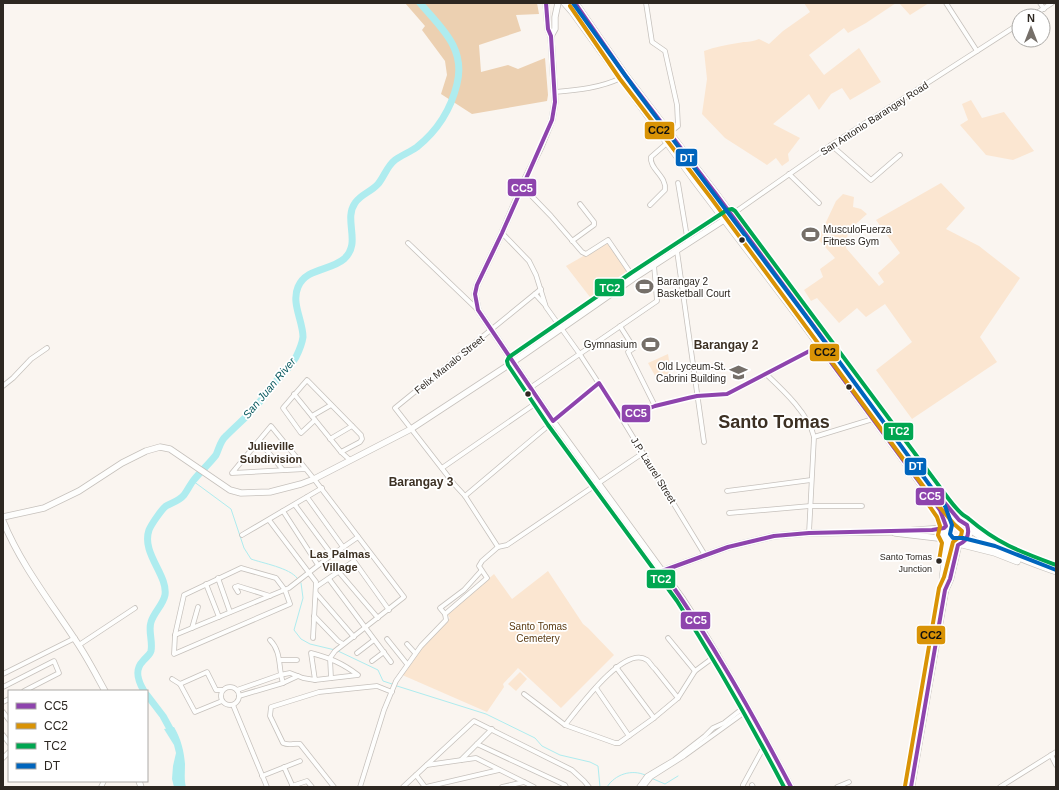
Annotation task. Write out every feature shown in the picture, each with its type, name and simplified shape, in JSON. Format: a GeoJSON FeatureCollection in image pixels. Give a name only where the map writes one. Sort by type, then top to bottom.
{"type":"FeatureCollection","features":[{"type":"Feature","properties":{"kind":"highway"},"geometry":{"type":"LineString","coordinates":[[565,3],[669,134],[730,215],[822,344],[873,419],[940,510],[945,527],[944,534],[947,540],[952,544],[960,544],[994,552],[1056,576]]}},
{"type":"Feature","properties":{"kind":"highway"},"geometry":{"type":"LineString","coordinates":[[575,3],[668,143],[724,220],[959,520],[978,535],[997,547],[1017,557],[1056,571]]}},
{"type":"Feature","properties":{"kind":"highway"},"geometry":{"type":"LineString","coordinates":[[945,527],[951,521],[959,520]]}},
{"type":"Feature","properties":{"kind":"highway"},"geometry":{"type":"LineString","coordinates":[[911,787],[945,590],[950,579],[960,544],[966,541],[968,537],[969,530],[967,525]]}},
{"type":"Feature","properties":{"kind":"highway"},"geometry":{"type":"LineString","coordinates":[[945,590],[943,577],[947,540]]}},
{"type":"Feature","properties":{"kind":"main road"},"geometry":{"type":"LineString","coordinates":[[546,3],[548,29],[551,36],[555,92],[552,120],[541,148],[477,285],[475,294],[478,310],[553,421],[682,598],[718,654],[791,787]]}},
{"type":"Feature","properties":{"kind":"main road"},"geometry":{"type":"LineString","coordinates":[[551,36],[555,29],[555,17],[558,3]]}},
{"type":"Feature","properties":{"kind":"main road"},"geometry":{"type":"LineString","coordinates":[[3,517],[44,508],[79,491],[122,463],[146,451],[160,447],[170,449],[230,490],[241,493],[270,492],[288,488],[314,479],[411,429],[730,215]]}},
{"type":"Feature","properties":{"kind":"main road"},"geometry":{"type":"LineString","coordinates":[[3,521],[8,534],[37,583],[79,645],[104,690]]}},
{"type":"Feature","properties":{"kind":"main road"},"geometry":{"type":"LineString","coordinates":[[662,571],[728,547],[774,536],[808,533],[891,532],[945,527]]}},
{"type":"Feature","properties":{"kind":"main road"},"geometry":{"type":"LineString","coordinates":[[891,532],[947,540]]}},
{"type":"Feature","properties":{"kind":"street"},"geometry":{"type":"LineString","coordinates":[[646,3],[652,42],[665,51],[677,105],[678,126],[669,134]]}},
{"type":"Feature","properties":{"kind":"street"},"geometry":{"type":"LineString","coordinates":[[946,3],[977,51]]}},
{"type":"Feature","properties":{"kind":"street","name":"San Antonio Barangay Road"},"geometry":{"type":"LineString","coordinates":[[730,215],[831,145],[1011,29]]}},
{"type":"Feature","properties":{"kind":"street"},"geometry":{"type":"LineString","coordinates":[[555,92],[580,90],[603,85],[623,77]]}},
{"type":"Feature","properties":{"kind":"street"},"geometry":{"type":"LineString","coordinates":[[650,205],[665,190],[663,180],[651,162],[651,157],[668,143]]}},
{"type":"Feature","properties":{"kind":"street"},"geometry":{"type":"LineString","coordinates":[[831,145],[871,180],[900,155]]}},
{"type":"Feature","properties":{"kind":"street"},"geometry":{"type":"LineString","coordinates":[[789,174],[818,203]]}},
{"type":"Feature","properties":{"kind":"street"},"geometry":{"type":"LineString","coordinates":[[678,183],[688,243]]}},
{"type":"Feature","properties":{"kind":"street"},"geometry":{"type":"LineString","coordinates":[[522,186],[551,216],[582,252],[586,254],[608,240],[634,278]]}},
{"type":"Feature","properties":{"kind":"street"},"geometry":{"type":"LineString","coordinates":[[572,241],[594,225],[594,222],[580,204]]}},
{"type":"Feature","properties":{"kind":"street","name":"J.P. Laurel Street"},"geometry":{"type":"LineString","coordinates":[[502,233],[529,261],[536,275],[546,307]]}},
{"type":"Feature","properties":{"kind":"street"},"geometry":{"type":"LineString","coordinates":[[408,243],[478,310]]}},
{"type":"Feature","properties":{"kind":"street"},"geometry":{"type":"LineString","coordinates":[[677,251],[704,442]]}},
{"type":"Feature","properties":{"kind":"street"},"geometry":{"type":"LineString","coordinates":[[530,388],[657,301],[654,266]]}},
{"type":"Feature","properties":{"kind":"street","name":"Felix Manalo Street"},"geometry":{"type":"LineString","coordinates":[[411,429],[395,408],[541,289]]}},
{"type":"Feature","properties":{"kind":"street","name":"J.P. Laurel Street"},"geometry":{"type":"LineString","coordinates":[[535,294],[562,329],[599,383],[705,555]]}},
{"type":"Feature","properties":{"kind":"street"},"geometry":{"type":"LineString","coordinates":[[620,326],[634,348],[628,352],[655,406]]}},
{"type":"Feature","properties":{"kind":"street"},"geometry":{"type":"LineString","coordinates":[[622,419],[655,406],[697,396],[727,394],[822,344]]}},
{"type":"Feature","properties":{"kind":"street"},"geometry":{"type":"LineString","coordinates":[[3,386],[31,359],[47,348]]}},
{"type":"Feature","properties":{"kind":"street"},"geometry":{"type":"LineString","coordinates":[[766,374],[795,402],[812,430],[814,437],[808,533]]}},
{"type":"Feature","properties":{"kind":"street"},"geometry":{"type":"LineString","coordinates":[[315,420],[301,433],[283,408],[307,380],[361,435],[362,439],[360,442],[341,452]]}},
{"type":"Feature","properties":{"kind":"street"},"geometry":{"type":"LineString","coordinates":[[465,496],[599,383]]}},
{"type":"Feature","properties":{"kind":"street"},"geometry":{"type":"LineString","coordinates":[[294,394],[341,452],[350,460]]}},
{"type":"Feature","properties":{"kind":"street"},"geometry":{"type":"LineString","coordinates":[[442,468],[539,401]]}},
{"type":"Feature","properties":{"kind":"street"},"geometry":{"type":"LineString","coordinates":[[312,416],[331,405]]}},
{"type":"Feature","properties":{"kind":"street"},"geometry":{"type":"LineString","coordinates":[[814,437],[873,419]]}},
{"type":"Feature","properties":{"kind":"street"},"geometry":{"type":"LineString","coordinates":[[306,469],[232,473],[271,426],[322,488],[404,597],[337,650],[330,658],[331,678]]}},
{"type":"Feature","properties":{"kind":"street"},"geometry":{"type":"LineString","coordinates":[[330,439],[352,426]]}},
{"type":"Feature","properties":{"kind":"street"},"geometry":{"type":"LineString","coordinates":[[411,429],[465,496],[498,547]]}},
{"type":"Feature","properties":{"kind":"street"},"geometry":{"type":"LineString","coordinates":[[259,440],[283,470]]}},
{"type":"Feature","properties":{"kind":"street"},"geometry":{"type":"LineString","coordinates":[[445,614],[487,578],[479,566],[482,561],[498,547],[507,546],[643,453]]}},
{"type":"Feature","properties":{"kind":"street"},"geometry":{"type":"LineString","coordinates":[[727,490],[811,480]]}},
{"type":"Feature","properties":{"kind":"street"},"geometry":{"type":"LineString","coordinates":[[242,535],[322,488]]}},
{"type":"Feature","properties":{"kind":"street"},"geometry":{"type":"LineString","coordinates":[[307,497],[343,547]]}},
{"type":"Feature","properties":{"kind":"street"},"geometry":{"type":"LineString","coordinates":[[295,505],[332,555]]}},
{"type":"Feature","properties":{"kind":"street"},"geometry":{"type":"LineString","coordinates":[[729,513],[810,506],[862,506]]}},
{"type":"Feature","properties":{"kind":"street"},"geometry":{"type":"LineString","coordinates":[[283,512],[318,564]]}},
{"type":"Feature","properties":{"kind":"street"},"geometry":{"type":"LineString","coordinates":[[269,520],[316,582],[313,638]]}},
{"type":"Feature","properties":{"kind":"street"},"geometry":{"type":"LineString","coordinates":[[175,635],[289,588],[318,564],[358,537]]}},
{"type":"Feature","properties":{"kind":"street"},"geometry":{"type":"LineString","coordinates":[[316,587],[354,561],[389,610]]}},
{"type":"Feature","properties":{"kind":"street"},"geometry":{"type":"LineString","coordinates":[[241,568],[276,578],[285,590],[290,604],[174,654],[175,635],[184,595],[241,568]]}},
{"type":"Feature","properties":{"kind":"street"},"geometry":{"type":"LineString","coordinates":[[338,571],[378,618]]}},
{"type":"Feature","properties":{"kind":"street"},"geometry":{"type":"LineString","coordinates":[[360,787],[384,710],[396,681],[415,653],[446,620],[445,614],[440,608],[464,590],[481,571]]}},
{"type":"Feature","properties":{"kind":"street"},"geometry":{"type":"LineString","coordinates":[[218,578],[230,612]]}},
{"type":"Feature","properties":{"kind":"street"},"geometry":{"type":"LineString","coordinates":[[329,579],[391,662]]}},
{"type":"Feature","properties":{"kind":"street"},"geometry":{"type":"LineString","coordinates":[[206,584],[219,617]]}},
{"type":"Feature","properties":{"kind":"street"},"geometry":{"type":"LineString","coordinates":[[238,592],[235,587],[238,586],[270,596]]}},
{"type":"Feature","properties":{"kind":"street"},"geometry":{"type":"LineString","coordinates":[[316,593],[354,637]]}},
{"type":"Feature","properties":{"kind":"street"},"geometry":{"type":"LineString","coordinates":[[79,645],[135,608]]}},
{"type":"Feature","properties":{"kind":"street"},"geometry":{"type":"LineString","coordinates":[[192,628],[198,608]]}},
{"type":"Feature","properties":{"kind":"street"},"geometry":{"type":"LineString","coordinates":[[314,616],[338,641],[343,644]]}},
{"type":"Feature","properties":{"kind":"street"},"geometry":{"type":"LineString","coordinates":[[3,674],[74,638]]}},
{"type":"Feature","properties":{"kind":"street"},"geometry":{"type":"LineString","coordinates":[[668,638],[695,670]]}},
{"type":"Feature","properties":{"kind":"street"},"geometry":{"type":"LineString","coordinates":[[387,639],[407,664]]}},
{"type":"Feature","properties":{"kind":"street"},"geometry":{"type":"LineString","coordinates":[[270,640],[277,649],[280,660],[280,675],[283,683]]}},
{"type":"Feature","properties":{"kind":"street"},"geometry":{"type":"LineString","coordinates":[[357,653],[374,640]]}},
{"type":"Feature","properties":{"kind":"street"},"geometry":{"type":"LineString","coordinates":[[407,644],[415,653]]}},
{"type":"Feature","properties":{"kind":"street"},"geometry":{"type":"LineString","coordinates":[[372,662],[384,652]]}},
{"type":"Feature","properties":{"kind":"street"},"geometry":{"type":"LineString","coordinates":[[237,690],[290,673],[303,678],[315,680],[358,675],[346,666],[330,658],[311,653],[315,680]]}},
{"type":"Feature","properties":{"kind":"street"},"geometry":{"type":"LineString","coordinates":[[524,694],[565,725],[615,743],[619,743],[654,718],[678,698],[695,670],[718,654]]}},
{"type":"Feature","properties":{"kind":"street"},"geometry":{"type":"LineString","coordinates":[[565,725],[616,667],[625,661],[636,657],[647,660],[678,698]]}},
{"type":"Feature","properties":{"kind":"street"},"geometry":{"type":"LineString","coordinates":[[280,660],[297,660]]}},
{"type":"Feature","properties":{"kind":"street"},"geometry":{"type":"LineString","coordinates":[[3,687],[54,661],[59,673],[26,690]]}},
{"type":"Feature","properties":{"kind":"street"},"geometry":{"type":"LineString","coordinates":[[616,667],[654,718]]}},
{"type":"Feature","properties":{"kind":"street"},"geometry":{"type":"LineString","coordinates":[[180,684],[207,672],[216,690],[222,690],[231,686],[237,690],[240,696]]}},
{"type":"Feature","properties":{"kind":"street"},"geometry":{"type":"LineString","coordinates":[[222,690],[220,696],[222,701],[226,705],[233,705],[239,700],[240,696],[283,683],[298,676]]}},
{"type":"Feature","properties":{"kind":"street"},"geometry":{"type":"LineString","coordinates":[[172,679],[180,684],[195,712],[222,701]]}},
{"type":"Feature","properties":{"kind":"street"},"geometry":{"type":"LineString","coordinates":[[334,787],[300,744],[296,743],[288,745],[283,743],[270,716],[271,707],[319,692],[378,686],[392,692]]}},
{"type":"Feature","properties":{"kind":"street"},"geometry":{"type":"LineString","coordinates":[[596,688],[630,736]]}},
{"type":"Feature","properties":{"kind":"street"},"geometry":{"type":"LineString","coordinates":[[233,705],[267,787]]}},
{"type":"Feature","properties":{"kind":"street"},"geometry":{"type":"LineString","coordinates":[[639,787],[647,776],[674,760],[713,728],[724,723],[748,707]]}},
{"type":"Feature","properties":{"kind":"street"},"geometry":{"type":"LineString","coordinates":[[643,787],[651,777],[684,756],[748,707]]}},
{"type":"Feature","properties":{"kind":"street"},"geometry":{"type":"LineString","coordinates":[[404,787],[474,720],[572,770],[589,787]]}},
{"type":"Feature","properties":{"kind":"street"},"geometry":{"type":"LineString","coordinates":[[460,760],[492,729]]}},
{"type":"Feature","properties":{"kind":"street"},"geometry":{"type":"LineString","coordinates":[[743,785],[767,741]]}},
{"type":"Feature","properties":{"kind":"street"},"geometry":{"type":"LineString","coordinates":[[478,744],[565,785],[566,787]]}},
{"type":"Feature","properties":{"kind":"street"},"geometry":{"type":"LineString","coordinates":[[469,752],[471,759]]}},
{"type":"Feature","properties":{"kind":"street"},"geometry":{"type":"LineString","coordinates":[[1000,787],[1054,754],[1056,765]]}},
{"type":"Feature","properties":{"kind":"street"},"geometry":{"type":"LineString","coordinates":[[427,766],[476,758],[534,787]]}},
{"type":"Feature","properties":{"kind":"street"},"geometry":{"type":"LineString","coordinates":[[262,776],[300,761]]}},
{"type":"Feature","properties":{"kind":"street"},"geometry":{"type":"LineString","coordinates":[[284,767],[293,787],[307,781],[312,787]]}},
{"type":"Feature","properties":{"kind":"street"},"geometry":{"type":"LineString","coordinates":[[416,775],[425,787],[500,770]]}},
{"type":"Feature","properties":{"kind":"street"},"geometry":{"type":"LineString","coordinates":[[502,787],[524,782]]}},
{"type":"Feature","properties":{"kind":"street"},"geometry":{"type":"LineString","coordinates":[[837,787],[849,782]]}},
{"type":"Feature","properties":{"kind":"green space"},"geometry":{"type":"Polygon","coordinates":[[[804,3],[896,3],[848,33],[844,28],[809,55],[824,75],[859,48],[881,82],[850,100],[842,88],[831,94],[819,110],[809,94],[773,124],[800,138],[788,154],[789,161],[782,166],[776,158],[767,165],[725,138],[702,114],[707,79],[704,51],[721,46],[759,39],[769,44],[783,31],[810,12],[804,3]]]}},
{"type":"Feature","properties":{"kind":"green space"},"geometry":{"type":"Polygon","coordinates":[[[899,3],[929,3],[910,15],[899,3]]]}},
{"type":"Feature","properties":{"kind":"green space"},"geometry":{"type":"Polygon","coordinates":[[[971,100],[982,118],[1004,112],[1034,151],[1013,160],[986,155],[960,125],[968,120],[962,104],[971,100]]]}},
{"type":"Feature","properties":{"kind":"green space"},"geometry":{"type":"Polygon","coordinates":[[[941,183],[965,208],[946,229],[979,246],[1020,278],[980,337],[997,362],[912,419],[876,370],[912,342],[885,304],[866,317],[857,308],[839,323],[817,298],[811,301],[804,290],[823,277],[820,269],[835,258],[818,239],[836,201],[843,194],[854,197],[853,207],[861,209],[867,214],[848,231],[846,248],[879,286],[884,282],[878,273],[900,253],[876,220],[941,183]]]}},
{"type":"Feature","properties":{"kind":"green space"},"geometry":{"type":"Polygon","coordinates":[[[608,242],[630,275],[593,301],[566,266],[608,242]]]}},
{"type":"Feature","properties":{"kind":"green space"},"geometry":{"type":"Polygon","coordinates":[[[668,354],[672,378],[659,383],[648,363],[668,354]]]}},
{"type":"Feature","properties":{"kind":"green space","name":"Santo Tomas Cemetery"},"geometry":{"type":"Polygon","coordinates":[[[548,571],[583,624],[614,655],[561,708],[518,668],[503,684],[504,687],[487,712],[400,674],[415,653],[450,618],[446,612],[467,598],[494,574],[512,599],[548,571]]]}},
{"type":"Feature","properties":{"kind":"green space"},"geometry":{"type":"Polygon","coordinates":[[[520,672],[527,679],[516,691],[508,684],[520,672]]]}},
{"type":"Feature","properties":{"kind":"shaded area"},"geometry":{"type":"Polygon","coordinates":[[[405,3],[537,3],[539,14],[516,15],[521,31],[479,45],[481,72],[508,65],[518,69],[545,58],[548,95],[547,101],[472,114],[441,94],[447,75],[445,61],[422,30],[425,26],[405,3]]]}},
{"type":"Feature","properties":{"kind":"water"},"geometry":{"type":"Polygon","coordinates":[[[174,727],[179,736],[183,750],[186,787],[174,787],[172,779],[176,753],[174,745],[164,729],[174,727]]]}},
{"type":"Feature","properties":{"kind":"waterway","name":"San Juan River"},"geometry":{"type":"LineString","coordinates":[[144,690],[140,683],[138,672],[140,664],[149,655],[151,647],[151,622],[165,595],[163,580],[151,555],[149,547],[148,539],[150,528],[166,506],[184,495],[193,481],[216,455],[224,438],[253,410],[292,363],[299,350],[303,337],[296,299],[298,287],[307,276],[338,263],[349,253],[352,246],[351,217],[355,203],[360,197],[378,184],[392,162],[417,147],[431,134],[437,127],[451,102],[457,84],[459,71],[455,49],[450,39],[420,3]]}},
{"type":"Feature","properties":{"kind":"waterway"},"geometry":{"type":"LineString","coordinates":[[193,481],[231,509],[244,548],[251,559],[288,571],[297,578]]}},
{"type":"Feature","properties":{"kind":"waterway"},"geometry":{"type":"LineString","coordinates":[[301,583],[303,598],[294,630],[301,639],[310,644],[335,650]]}},
{"type":"Feature","properties":{"kind":"waterway"},"geometry":{"type":"LineString","coordinates":[[338,651],[378,670],[383,681],[392,684]]}},
{"type":"Feature","properties":{"kind":"waterway"},"geometry":{"type":"LineString","coordinates":[[397,686],[486,714],[535,738],[542,746],[560,755],[590,762],[598,766],[600,787]]}},
{"type":"Feature","properties":{"kind":"waterway","name":"San Juan River"},"geometry":{"type":"LineString","coordinates":[[148,696],[163,716],[174,736]]}},
{"type":"Feature","properties":{"kind":"waterway"},"geometry":{"type":"LineString","coordinates":[[607,787],[614,779],[624,774],[640,773],[645,775]]}},
{"type":"Feature","properties":{"kind":"waterway"},"geometry":{"type":"LineString","coordinates":[[651,778],[665,784],[678,776]]}},
{"type":"Feature","properties":{"kind":"transit line","name":"CC5"},"geometry":{"type":"LineString","coordinates":[[546,3],[548,29],[551,36],[555,102],[552,120],[502,233],[477,285],[475,294],[478,310],[553,421],[599,383],[622,419],[655,406],[688,398],[727,394],[819,346],[940,510],[946,526],[944,528],[932,530],[809,533],[774,536],[728,547],[662,571],[714,650],[791,787]]}},
{"type":"Feature","properties":{"kind":"transit line","name":"DT"},"geometry":{"type":"LineString","coordinates":[[573,3],[635,89],[805,315],[945,506],[952,525],[950,534],[953,538],[963,538],[995,546],[1056,570]]}},
{"type":"Feature","properties":{"kind":"transit line","name":"CC5"},"geometry":{"type":"LineString","coordinates":[[575,3],[625,75],[716,194],[832,351]]}},
{"type":"Feature","properties":{"kind":"transit line","name":"CC2"},"geometry":{"type":"LineString","coordinates":[[570,6],[620,79],[711,198],[932,498],[954,524],[962,531],[961,536],[953,542],[944,577],[939,588],[905,786]]}},
{"type":"Feature","properties":{"kind":"transit line","name":"TC2"},"geometry":{"type":"LineString","coordinates":[[784,787],[733,693],[677,601],[548,425],[508,365],[507,361],[509,357],[631,273],[727,210],[732,209],[735,211],[956,508],[980,528],[1000,541],[1056,565]]}},
{"type":"Feature","properties":{"kind":"transit line","name":"CC5"},"geometry":{"type":"LineString","coordinates":[[911,787],[945,590],[950,579],[958,545],[966,539],[968,531],[967,525],[959,520],[939,496]]}},
{"type":"Feature","properties":{"kind":"transit line","name":"CC2"},"geometry":{"type":"LineString","coordinates":[[928,504],[937,517],[940,526],[938,535],[942,543],[939,561]]}},
{"type":"Feature","properties":{"kind":"place","name":"MusculoFuerza Fitness Gym"},"geometry":{"type":"Point","coordinates":[810,235]}},
{"type":"Feature","properties":{"kind":"place","name":"Barangay 2 Basketball Court"},"geometry":{"type":"Point","coordinates":[644,287]}},
{"type":"Feature","properties":{"kind":"place","name":"Gymnasium"},"geometry":{"type":"Point","coordinates":[650,344]}},
{"type":"Feature","properties":{"kind":"place","name":"Old Lyceum-St. Cabrini Building"},"geometry":{"type":"Point","coordinates":[739,372]}},
{"type":"Feature","properties":{"kind":"place","name":"Santo Tomas Junction"},"geometry":{"type":"Point","coordinates":[939,561]}},
{"type":"Feature","properties":{"kind":"district","name":"Barangay 2"},"geometry":{"type":"Point","coordinates":[726,345]}},
{"type":"Feature","properties":{"kind":"district","name":"Santo Tomas"},"geometry":{"type":"Point","coordinates":[774,422]}},
{"type":"Feature","properties":{"kind":"district","name":"Julieville Subdivision"},"geometry":{"type":"Point","coordinates":[271,452]}},
{"type":"Feature","properties":{"kind":"district","name":"Barangay 3"},"geometry":{"type":"Point","coordinates":[421,482]}},
{"type":"Feature","properties":{"kind":"district","name":"Las Palmas Village"},"geometry":{"type":"Point","coordinates":[340,560]}}]}
